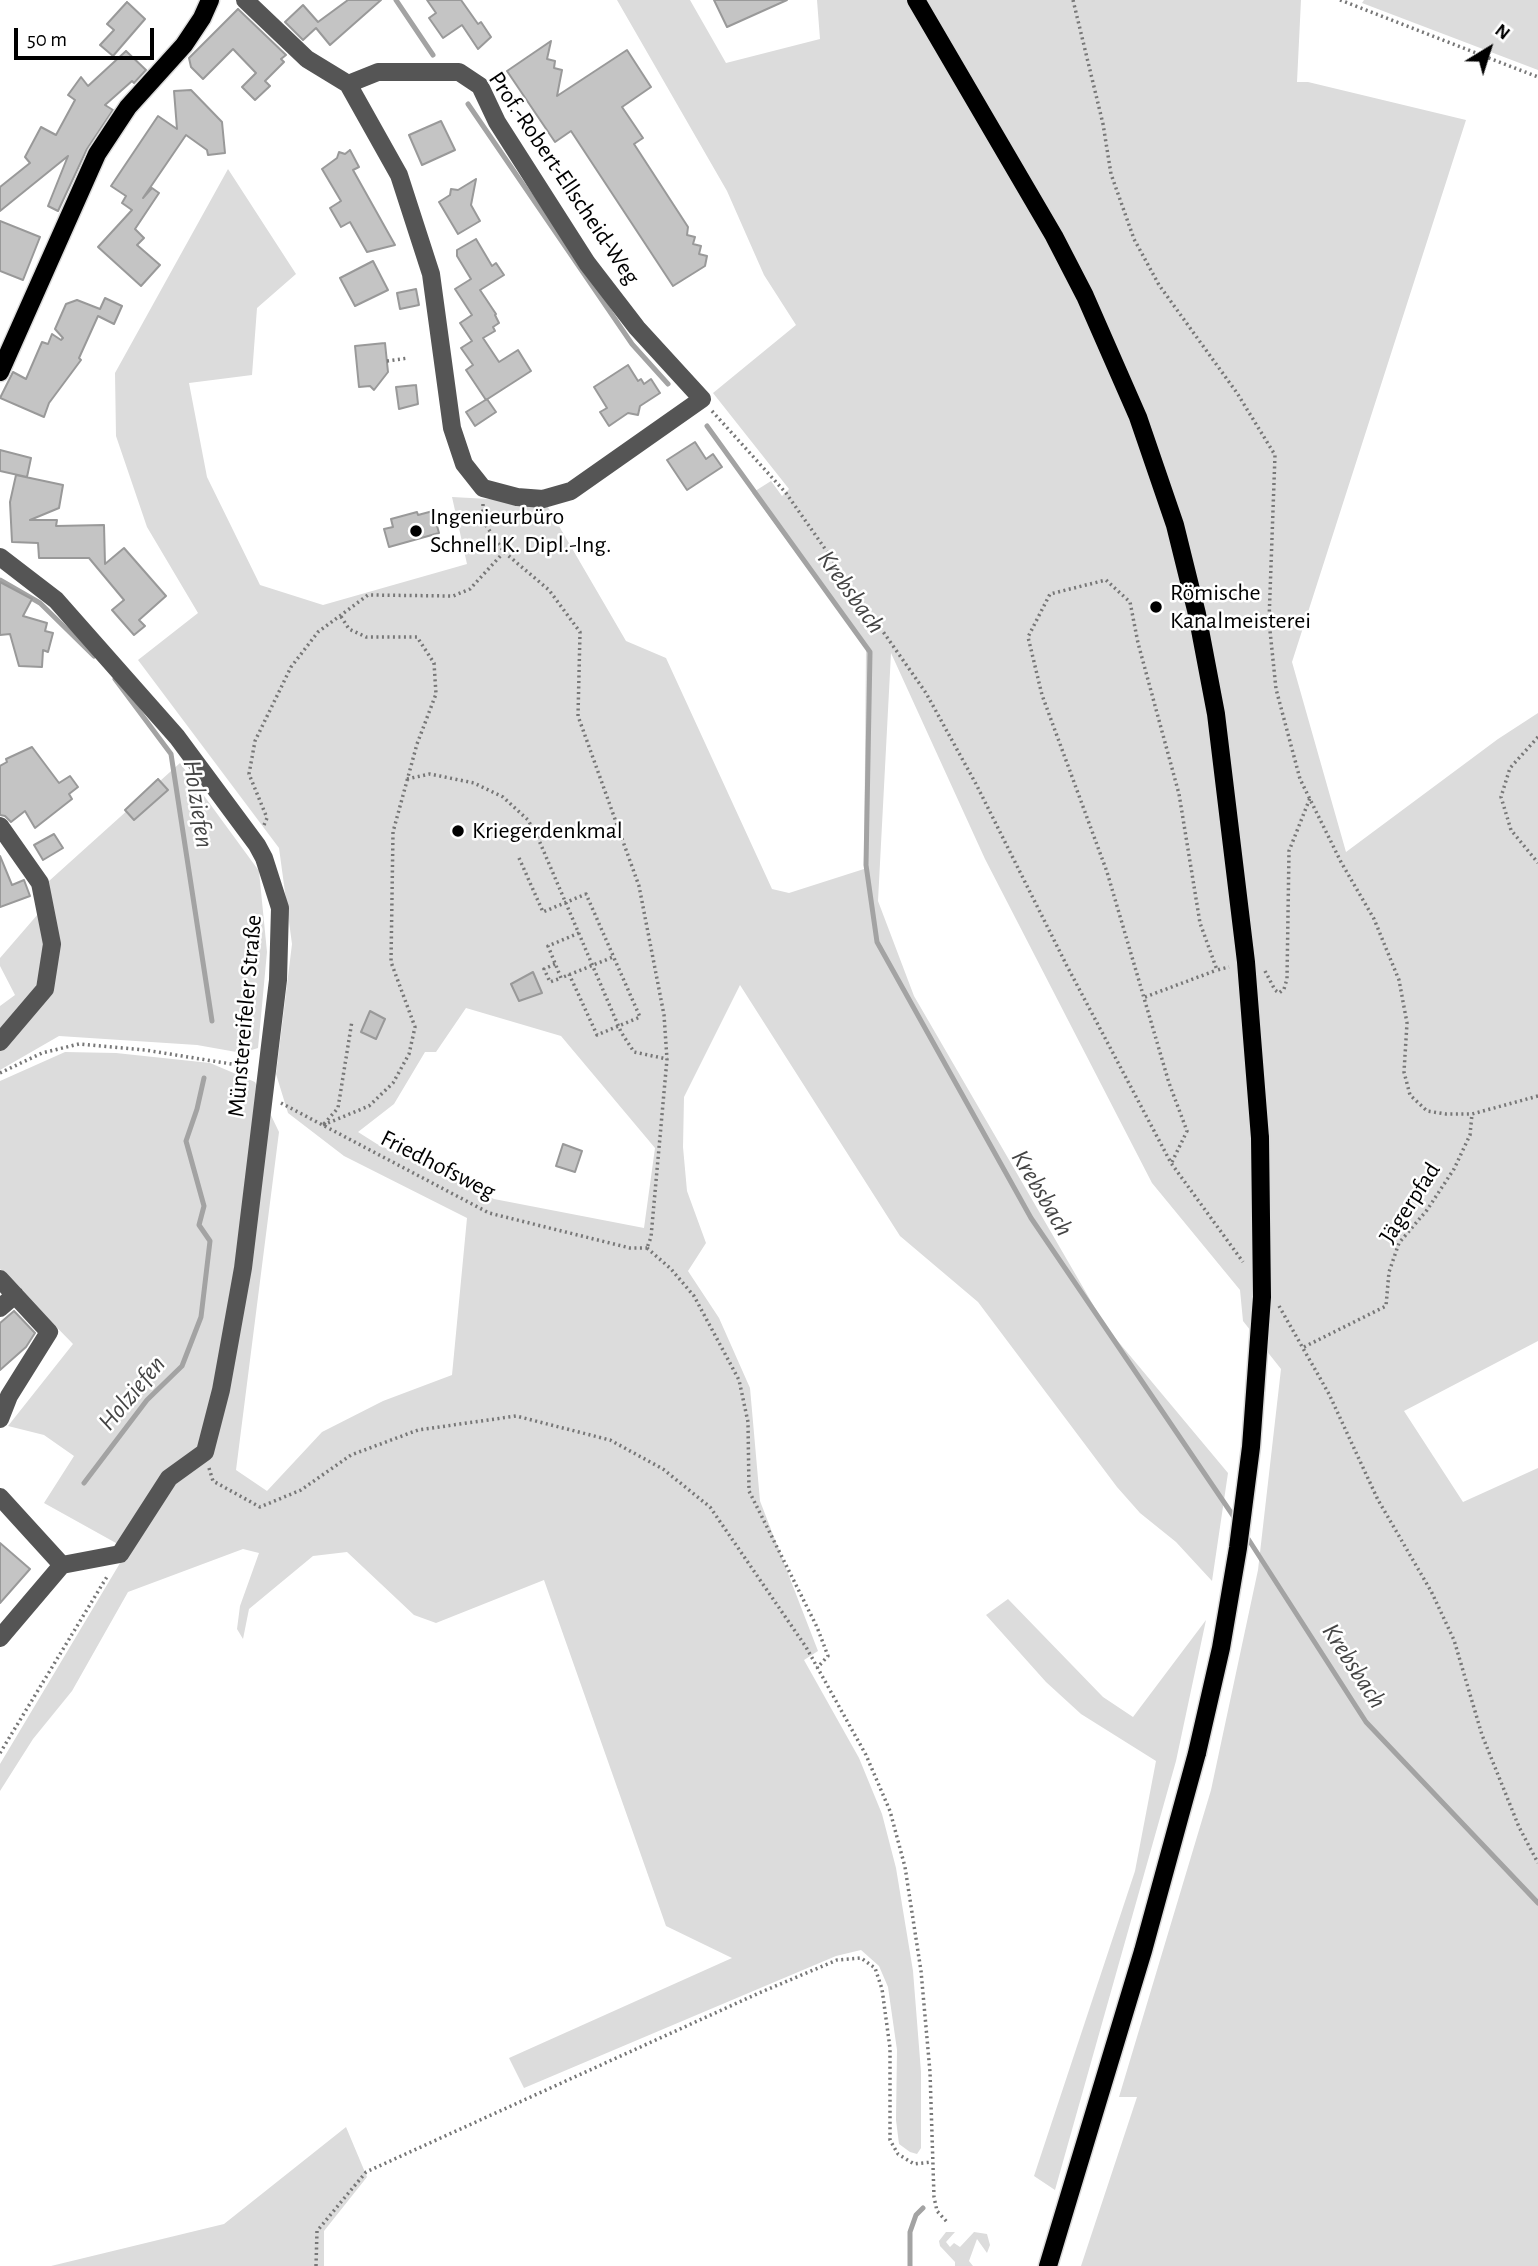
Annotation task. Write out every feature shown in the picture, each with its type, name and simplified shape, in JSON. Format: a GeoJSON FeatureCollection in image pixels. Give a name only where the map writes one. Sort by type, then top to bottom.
{"type":"FeatureCollection","features":[{"type":"Feature","properties":{"kind":"main road"},"geometry":{"type":"LineString","coordinates":[[0,372],[97,154],[128,107],[184,45],[210,0]]}},
{"type":"Feature","properties":{"kind":"main road"},"geometry":{"type":"LineString","coordinates":[[916,0],[1086,296],[1138,417],[1175,525],[1208,666],[1246,962],[1260,1138],[1262,1297],[1251,1447],[1225,1623],[1197,1753],[1143,1951],[1048,2266]]}},
{"type":"Feature","properties":{"kind":"street"},"geometry":{"type":"LineString","coordinates":[[245,0],[307,59],[348,84],[399,175],[431,274],[452,428],[464,464],[483,488],[517,497],[543,499],[570,491],[702,399]]}},
{"type":"Feature","properties":{"kind":"street","name":"Prof.-Robert-Ellscheid-Weg"},"geometry":{"type":"LineString","coordinates":[[348,84],[378,72],[459,72],[480,86],[497,122],[587,263],[637,328],[702,399]]}},
{"type":"Feature","properties":{"kind":"street","name":"Münstereifeler Straße"},"geometry":{"type":"LineString","coordinates":[[0,557],[56,600],[177,737],[257,845],[264,858],[280,908],[278,980],[243,1268],[221,1390],[205,1452]]}},
{"type":"Feature","properties":{"kind":"street"},"geometry":{"type":"LineString","coordinates":[[0,826],[40,883],[52,944],[45,989],[0,1042]]}},
{"type":"Feature","properties":{"kind":"street"},"geometry":{"type":"LineString","coordinates":[[0,1279],[49,1332],[9,1396],[0,1419]]}},
{"type":"Feature","properties":{"kind":"street"},"geometry":{"type":"LineString","coordinates":[[0,1308],[15,1295]]}},
{"type":"Feature","properties":{"kind":"street"},"geometry":{"type":"LineString","coordinates":[[0,1638],[62,1565],[120,1554],[169,1478],[205,1452]]}},
{"type":"Feature","properties":{"kind":"street"},"geometry":{"type":"LineString","coordinates":[[0,1497],[62,1565]]}},
{"type":"Feature","properties":{"kind":"path"},"geometry":{"type":"LineString","coordinates":[[1073,0],[1103,124],[1111,174],[1134,239],[1159,285],[1237,393],[1275,455],[1270,635],[1276,689],[1300,779],[1341,862],[1374,919],[1399,980],[1406,1023],[1404,1072],[1410,1095],[1427,1111],[1446,1114],[1472,1114],[1538,1096]]}},
{"type":"Feature","properties":{"kind":"path"},"geometry":{"type":"LineString","coordinates":[[1340,0],[1538,77]]}},
{"type":"Feature","properties":{"kind":"path"},"geometry":{"type":"LineString","coordinates":[[387,361],[408,358]]}},
{"type":"Feature","properties":{"kind":"path"},"geometry":{"type":"LineString","coordinates":[[702,399],[786,493],[926,694],[976,784],[1067,966],[1171,1163],[1243,1262]]}},
{"type":"Feature","properties":{"kind":"path"},"geometry":{"type":"LineString","coordinates":[[483,488],[483,521],[504,552],[549,590],[580,632],[578,716],[639,886],[664,1015],[667,1059],[651,1237],[647,1248],[671,1269],[694,1296],[739,1380],[748,1422],[749,1491],[817,1627],[828,1656],[817,1668]]}},
{"type":"Feature","properties":{"kind":"path"},"geometry":{"type":"LineString","coordinates":[[257,845],[267,818],[249,774],[255,741],[290,667],[318,632],[369,595],[453,596],[470,589],[504,552]]}},
{"type":"Feature","properties":{"kind":"path"},"geometry":{"type":"LineString","coordinates":[[1171,1163],[1187,1131],[1169,1083],[1107,872],[1042,695],[1027,637],[1050,594],[1107,580],[1130,602],[1138,643],[1179,794],[1200,923],[1217,970]]}},
{"type":"Feature","properties":{"kind":"path"},"geometry":{"type":"LineString","coordinates":[[323,1125],[369,1106],[393,1083],[409,1054],[415,1027],[391,962],[393,832],[407,779],[436,694],[433,663],[417,636],[366,637],[349,629],[340,615]]}},
{"type":"Feature","properties":{"kind":"path"},"geometry":{"type":"LineString","coordinates":[[1538,737],[1510,768],[1502,797],[1511,830],[1538,863]]}},
{"type":"Feature","properties":{"kind":"path"},"geometry":{"type":"LineString","coordinates":[[407,779],[430,774],[474,783],[503,797],[528,820],[619,1026],[634,1052],[667,1059]]}},
{"type":"Feature","properties":{"kind":"path"},"geometry":{"type":"LineString","coordinates":[[1145,997],[1246,962],[1257,964],[1266,972],[1279,993],[1284,989],[1287,979],[1289,851],[1310,798]]}},
{"type":"Feature","properties":{"kind":"path"},"geometry":{"type":"LineString","coordinates":[[519,858],[542,912],[586,894],[640,1017],[597,1035],[569,974]]}},
{"type":"Feature","properties":{"kind":"path"},"geometry":{"type":"LineString","coordinates":[[561,978],[548,946],[579,933]]}},
{"type":"Feature","properties":{"kind":"path"},"geometry":{"type":"LineString","coordinates":[[555,964],[544,969],[550,982],[613,957]]}},
{"type":"Feature","properties":{"kind":"path"},"geometry":{"type":"LineString","coordinates":[[323,1125],[338,1108],[352,1021]]}},
{"type":"Feature","properties":{"kind":"path"},"geometry":{"type":"LineString","coordinates":[[0,1073],[42,1054],[79,1044],[171,1053],[267,1070]]}},
{"type":"Feature","properties":{"kind":"path","name":"Friedhofsweg"},"geometry":{"type":"LineString","coordinates":[[264,1094],[489,1213],[630,1248],[647,1248]]}},
{"type":"Feature","properties":{"kind":"path","name":"Jägerpfad"},"geometry":{"type":"LineString","coordinates":[[1304,1346],[1386,1306],[1389,1272],[1399,1243],[1427,1210],[1454,1169],[1470,1135],[1472,1114]]}},
{"type":"Feature","properties":{"kind":"path"},"geometry":{"type":"LineString","coordinates":[[1280,1308],[1304,1346],[1378,1500],[1431,1591],[1448,1627],[1482,1735],[1519,1827],[1538,1863]]}},
{"type":"Feature","properties":{"kind":"path"},"geometry":{"type":"LineString","coordinates":[[205,1452],[213,1481],[260,1507],[300,1490],[351,1455],[418,1430],[516,1416],[610,1440],[663,1469],[710,1507],[806,1647],[866,1755],[890,1811],[905,1867],[921,1970],[930,2072],[936,2204],[937,2211],[947,2222]]}},
{"type":"Feature","properties":{"kind":"path"},"geometry":{"type":"LineString","coordinates":[[0,1753],[120,1554]]}},
{"type":"Feature","properties":{"kind":"path"},"geometry":{"type":"LineString","coordinates":[[316,2266],[317,2231],[366,2172],[837,1960],[860,1958],[875,1968],[882,1989],[890,2048],[890,2140],[898,2154],[914,2164],[932,2162]]}},
{"type":"Feature","properties":{"kind":"shaded area"},"geometry":{"type":"Polygon","coordinates":[[[617,0],[690,0],[726,63],[820,39],[817,0],[1301,0],[1297,82],[1308,82],[1466,120],[1292,662],[1346,852],[1498,739],[1538,713],[1538,1341],[1404,1411],[1463,1502],[1538,1468],[1538,2266],[1081,2266],[1137,2097],[1119,2097],[1211,1790],[1258,1570],[1281,1369],[1243,1321],[1240,1290],[1152,1183],[985,859],[891,653],[878,901],[914,996],[1106,1327],[1228,1473],[1212,1581],[1176,1542],[1140,1513],[1117,1487],[978,1302],[900,1236],[740,985],[684,1097],[683,1147],[687,1191],[706,1243],[688,1271],[719,1318],[750,1388],[760,1501],[818,1651],[804,1660],[859,1758],[882,1814],[896,1868],[913,1971],[921,2072],[921,2148],[917,2154],[899,2144],[896,2120],[897,2050],[888,1987],[879,1966],[861,1950],[836,1956],[524,2088],[509,2058],[732,1958],[666,1926],[544,1580],[436,1623],[414,1615],[347,1552],[313,1556],[249,1609],[243,1639],[237,1629],[240,1606],[259,1553],[243,1549],[128,1592],[72,1691],[33,1739],[0,1791],[0,1764],[132,1543],[116,1543],[44,1503],[74,1456],[44,1435],[8,1426],[73,1344],[0,1269],[0,1081],[65,1052],[116,1053],[210,1063],[255,1082],[279,1132],[236,1470],[267,1491],[322,1432],[383,1401],[452,1375],[467,1218],[344,1156],[288,1113],[276,1074],[292,944],[279,848],[138,660],[198,613],[147,527],[116,436],[115,373],[228,169],[296,274],[257,308],[252,375],[189,383],[207,477],[260,585],[323,605],[467,564],[452,497],[545,502],[626,641],[666,658],[772,889],[789,893],[864,869],[866,647],[752,493],[771,481],[782,496],[789,489],[713,393],[796,325],[764,275],[727,191],[617,0]],[[466,1008],[436,1052],[425,1052],[394,1104],[358,1132],[377,1144],[494,1199],[644,1228],[655,1148],[561,1036],[466,1008]]]}},
{"type":"Feature","properties":{"kind":"shaded area"},"geometry":{"type":"Polygon","coordinates":[[[1364,0],[1538,0],[1538,70],[1362,3],[1364,0]]]}},
{"type":"Feature","properties":{"kind":"shaded area"},"geometry":{"type":"Polygon","coordinates":[[[180,763],[259,871],[267,952],[258,1048],[242,1053],[197,1045],[59,1036],[0,1070],[0,1006],[15,995],[0,966],[0,958],[51,899],[49,881],[180,763]]]}},
{"type":"Feature","properties":{"kind":"shaded area"},"geometry":{"type":"Polygon","coordinates":[[[1008,1599],[1103,1697],[1133,1717],[1206,1620],[1176,1761],[1055,2190],[1034,2176],[1135,1871],[1156,1761],[1081,1714],[1046,1682],[986,1615],[1008,1599]]]}},
{"type":"Feature","properties":{"kind":"shaded area"},"geometry":{"type":"Polygon","coordinates":[[[346,2127],[367,2177],[324,2231],[324,2266],[51,2266],[224,2224],[346,2127]]]}},
{"type":"Feature","properties":{"kind":"shaded area"},"geometry":{"type":"Polygon","coordinates":[[[946,2232],[955,2232],[946,2242],[950,2247],[954,2243],[960,2247],[974,2232],[987,2234],[990,2245],[987,2253],[977,2239],[969,2261],[973,2266],[955,2266],[955,2262],[940,2246],[939,2241],[946,2232]]]}},
{"type":"Feature","properties":{"kind":"building"},"geometry":{"type":"Polygon","coordinates":[[[348,0],[381,0],[330,45],[316,28],[303,40],[285,22],[303,5],[318,22],[348,0]]]}},
{"type":"Feature","properties":{"kind":"building"},"geometry":{"type":"Polygon","coordinates":[[[427,0],[461,0],[491,37],[478,49],[462,25],[443,38],[429,18],[436,13],[427,0]]]}},
{"type":"Feature","properties":{"kind":"building"},"geometry":{"type":"Polygon","coordinates":[[[714,0],[787,0],[727,27],[714,0]]]}},
{"type":"Feature","properties":{"kind":"building"},"geometry":{"type":"Polygon","coordinates":[[[127,2],[145,19],[113,56],[100,45],[114,30],[107,24],[127,2]]]}},
{"type":"Feature","properties":{"kind":"building"},"geometry":{"type":"Polygon","coordinates":[[[238,9],[286,55],[281,59],[284,62],[265,81],[270,86],[255,100],[242,87],[256,73],[233,49],[203,79],[191,67],[189,58],[238,9]]]}},
{"type":"Feature","properties":{"kind":"building"},"geometry":{"type":"Polygon","coordinates":[[[551,41],[547,59],[555,61],[554,68],[562,70],[557,96],[627,50],[651,87],[622,107],[643,138],[634,144],[688,227],[687,235],[695,237],[693,244],[701,246],[699,254],[707,256],[705,266],[673,286],[571,131],[555,142],[507,71],[551,41]]]}},
{"type":"Feature","properties":{"kind":"building"},"geometry":{"type":"Polygon","coordinates":[[[126,51],[146,70],[105,105],[113,110],[87,149],[58,211],[48,206],[68,156],[0,211],[0,187],[30,163],[25,157],[41,127],[56,135],[75,100],[68,95],[81,77],[88,86],[126,51]]]}},
{"type":"Feature","properties":{"kind":"building"},"geometry":{"type":"Polygon","coordinates":[[[191,90],[222,122],[225,153],[208,155],[207,150],[186,135],[143,198],[152,188],[159,193],[135,229],[144,238],[137,245],[160,265],[141,286],[98,247],[132,210],[122,203],[126,196],[111,186],[158,116],[177,129],[174,91],[191,90]]]}},
{"type":"Feature","properties":{"kind":"building"},"geometry":{"type":"Polygon","coordinates":[[[441,121],[455,150],[422,165],[409,135],[441,121]]]}},
{"type":"Feature","properties":{"kind":"building"},"geometry":{"type":"Polygon","coordinates":[[[350,150],[359,167],[353,170],[395,245],[367,252],[350,222],[341,227],[330,208],[341,201],[322,169],[337,158],[339,152],[345,154],[350,150]]]}},
{"type":"Feature","properties":{"kind":"building"},"geometry":{"type":"Polygon","coordinates":[[[476,179],[471,205],[480,221],[458,234],[439,202],[450,195],[451,189],[458,190],[476,179]]]}},
{"type":"Feature","properties":{"kind":"building"},"geometry":{"type":"Polygon","coordinates":[[[0,221],[40,237],[23,280],[0,271],[0,221]]]}},
{"type":"Feature","properties":{"kind":"building"},"geometry":{"type":"Polygon","coordinates":[[[476,239],[492,266],[496,263],[504,275],[480,290],[499,323],[493,327],[495,331],[483,338],[499,362],[518,350],[531,371],[486,400],[466,370],[473,365],[461,348],[472,341],[460,323],[472,315],[455,289],[471,279],[457,256],[457,250],[476,239]]]}},
{"type":"Feature","properties":{"kind":"building"},"geometry":{"type":"Polygon","coordinates":[[[373,261],[388,290],[355,306],[340,278],[373,261]]]}},
{"type":"Feature","properties":{"kind":"building"},"geometry":{"type":"Polygon","coordinates":[[[416,289],[419,305],[400,309],[397,293],[416,289]]]}},
{"type":"Feature","properties":{"kind":"building"},"geometry":{"type":"Polygon","coordinates":[[[105,298],[122,306],[114,324],[98,316],[79,358],[81,360],[49,403],[44,417],[0,398],[13,372],[26,379],[42,342],[48,344],[52,334],[61,340],[63,338],[55,329],[66,304],[77,300],[100,309],[105,298]]]}},
{"type":"Feature","properties":{"kind":"building"},"geometry":{"type":"Polygon","coordinates":[[[385,343],[388,372],[374,390],[370,386],[359,387],[355,346],[385,343]]]}},
{"type":"Feature","properties":{"kind":"building"},"geometry":{"type":"Polygon","coordinates":[[[628,365],[638,381],[641,379],[644,384],[651,379],[660,393],[640,406],[638,415],[628,413],[609,426],[600,412],[607,408],[594,387],[628,365]]]}},
{"type":"Feature","properties":{"kind":"building"},"geometry":{"type":"Polygon","coordinates":[[[416,385],[418,404],[399,409],[396,387],[416,385]]]}},
{"type":"Feature","properties":{"kind":"building"},"geometry":{"type":"Polygon","coordinates":[[[487,399],[496,412],[475,426],[466,412],[487,399]]]}},
{"type":"Feature","properties":{"kind":"building"},"geometry":{"type":"Polygon","coordinates":[[[695,442],[706,459],[713,454],[722,467],[687,490],[667,460],[695,442]]]}},
{"type":"Feature","properties":{"kind":"building"},"geometry":{"type":"Polygon","coordinates":[[[0,450],[31,458],[27,477],[0,471],[0,450]]]}},
{"type":"Feature","properties":{"kind":"building"},"geometry":{"type":"Polygon","coordinates":[[[16,475],[63,485],[59,508],[30,520],[57,520],[56,526],[104,525],[105,564],[124,548],[166,596],[139,620],[145,626],[134,635],[112,610],[124,600],[89,558],[39,558],[38,543],[12,542],[10,502],[16,475]]]}},
{"type":"Feature","properties":{"kind":"building"},"geometry":{"type":"Polygon","coordinates":[[[433,511],[439,533],[389,547],[384,529],[393,527],[391,519],[433,511]]]}},
{"type":"Feature","properties":{"kind":"building"},"geometry":{"type":"Polygon","coordinates":[[[0,582],[32,599],[23,616],[47,623],[45,631],[53,633],[48,652],[43,650],[42,667],[19,666],[10,634],[0,635],[0,582]]]}},
{"type":"Feature","properties":{"kind":"building"},"geometry":{"type":"Polygon","coordinates":[[[32,747],[59,783],[70,776],[78,787],[69,794],[72,799],[35,828],[25,811],[11,822],[0,815],[0,766],[7,762],[6,759],[32,747]]]}},
{"type":"Feature","properties":{"kind":"building"},"geometry":{"type":"Polygon","coordinates":[[[158,779],[168,790],[134,820],[125,810],[158,779]]]}},
{"type":"Feature","properties":{"kind":"building"},"geometry":{"type":"Polygon","coordinates":[[[54,834],[63,848],[43,860],[34,845],[54,834]]]}},
{"type":"Feature","properties":{"kind":"building"},"geometry":{"type":"Polygon","coordinates":[[[0,856],[12,885],[24,880],[30,896],[0,907],[0,856]]]}},
{"type":"Feature","properties":{"kind":"building"},"geometry":{"type":"Polygon","coordinates":[[[533,972],[542,993],[519,1001],[511,984],[533,972]]]}},
{"type":"Feature","properties":{"kind":"building"},"geometry":{"type":"Polygon","coordinates":[[[370,1011],[385,1019],[376,1039],[361,1032],[370,1011]]]}},
{"type":"Feature","properties":{"kind":"building"},"geometry":{"type":"Polygon","coordinates":[[[563,1144],[582,1151],[575,1172],[556,1166],[563,1144]]]}},
{"type":"Feature","properties":{"kind":"building"},"geometry":{"type":"Polygon","coordinates":[[[14,1311],[35,1333],[26,1347],[0,1370],[0,1323],[14,1311]]]}},
{"type":"Feature","properties":{"kind":"building"},"geometry":{"type":"Polygon","coordinates":[[[0,1543],[30,1569],[0,1603],[0,1543]]]}},
{"type":"Feature","properties":{"kind":"waterway","name":"Krebsbach"},"geometry":{"type":"LineString","coordinates":[[396,0],[433,55]]}},
{"type":"Feature","properties":{"kind":"waterway","name":"Krebsbach"},"geometry":{"type":"LineString","coordinates":[[468,104],[632,344],[668,384]]}},
{"type":"Feature","properties":{"kind":"waterway","name":"Krebsbach"},"geometry":{"type":"LineString","coordinates":[[707,426],[870,652],[866,865],[877,942],[1031,1218],[1236,1520]]}},
{"type":"Feature","properties":{"kind":"waterway","name":"Holziefen"},"geometry":{"type":"LineString","coordinates":[[0,580],[40,603],[94,656]]}},
{"type":"Feature","properties":{"kind":"waterway","name":"Holziefen"},"geometry":{"type":"LineString","coordinates":[[115,679],[171,754],[212,1021]]}},
{"type":"Feature","properties":{"kind":"waterway","name":"Holziefen"},"geometry":{"type":"LineString","coordinates":[[84,1483],[147,1400],[182,1366],[201,1317],[210,1241],[199,1225],[204,1206],[186,1141],[204,1078]]}},
{"type":"Feature","properties":{"kind":"waterway","name":"Krebsbach"},"geometry":{"type":"LineString","coordinates":[[1245,1534],[1366,1722],[1538,1903]]}},
{"type":"Feature","properties":{"kind":"waterway"},"geometry":{"type":"LineString","coordinates":[[910,2266],[910,2232],[916,2215],[923,2208]]}},
{"type":"Feature","properties":{"kind":"place","name":"Ingenieurbüro Schnell K. Dipl.-Ing."},"geometry":{"type":"Point","coordinates":[416,531]}},
{"type":"Feature","properties":{"kind":"place","name":"Römische Kanalmeisterei"},"geometry":{"type":"Point","coordinates":[1156,607]}},
{"type":"Feature","properties":{"kind":"place","name":"Kriegerdenkmal"},"geometry":{"type":"Point","coordinates":[458,831]}}]}
